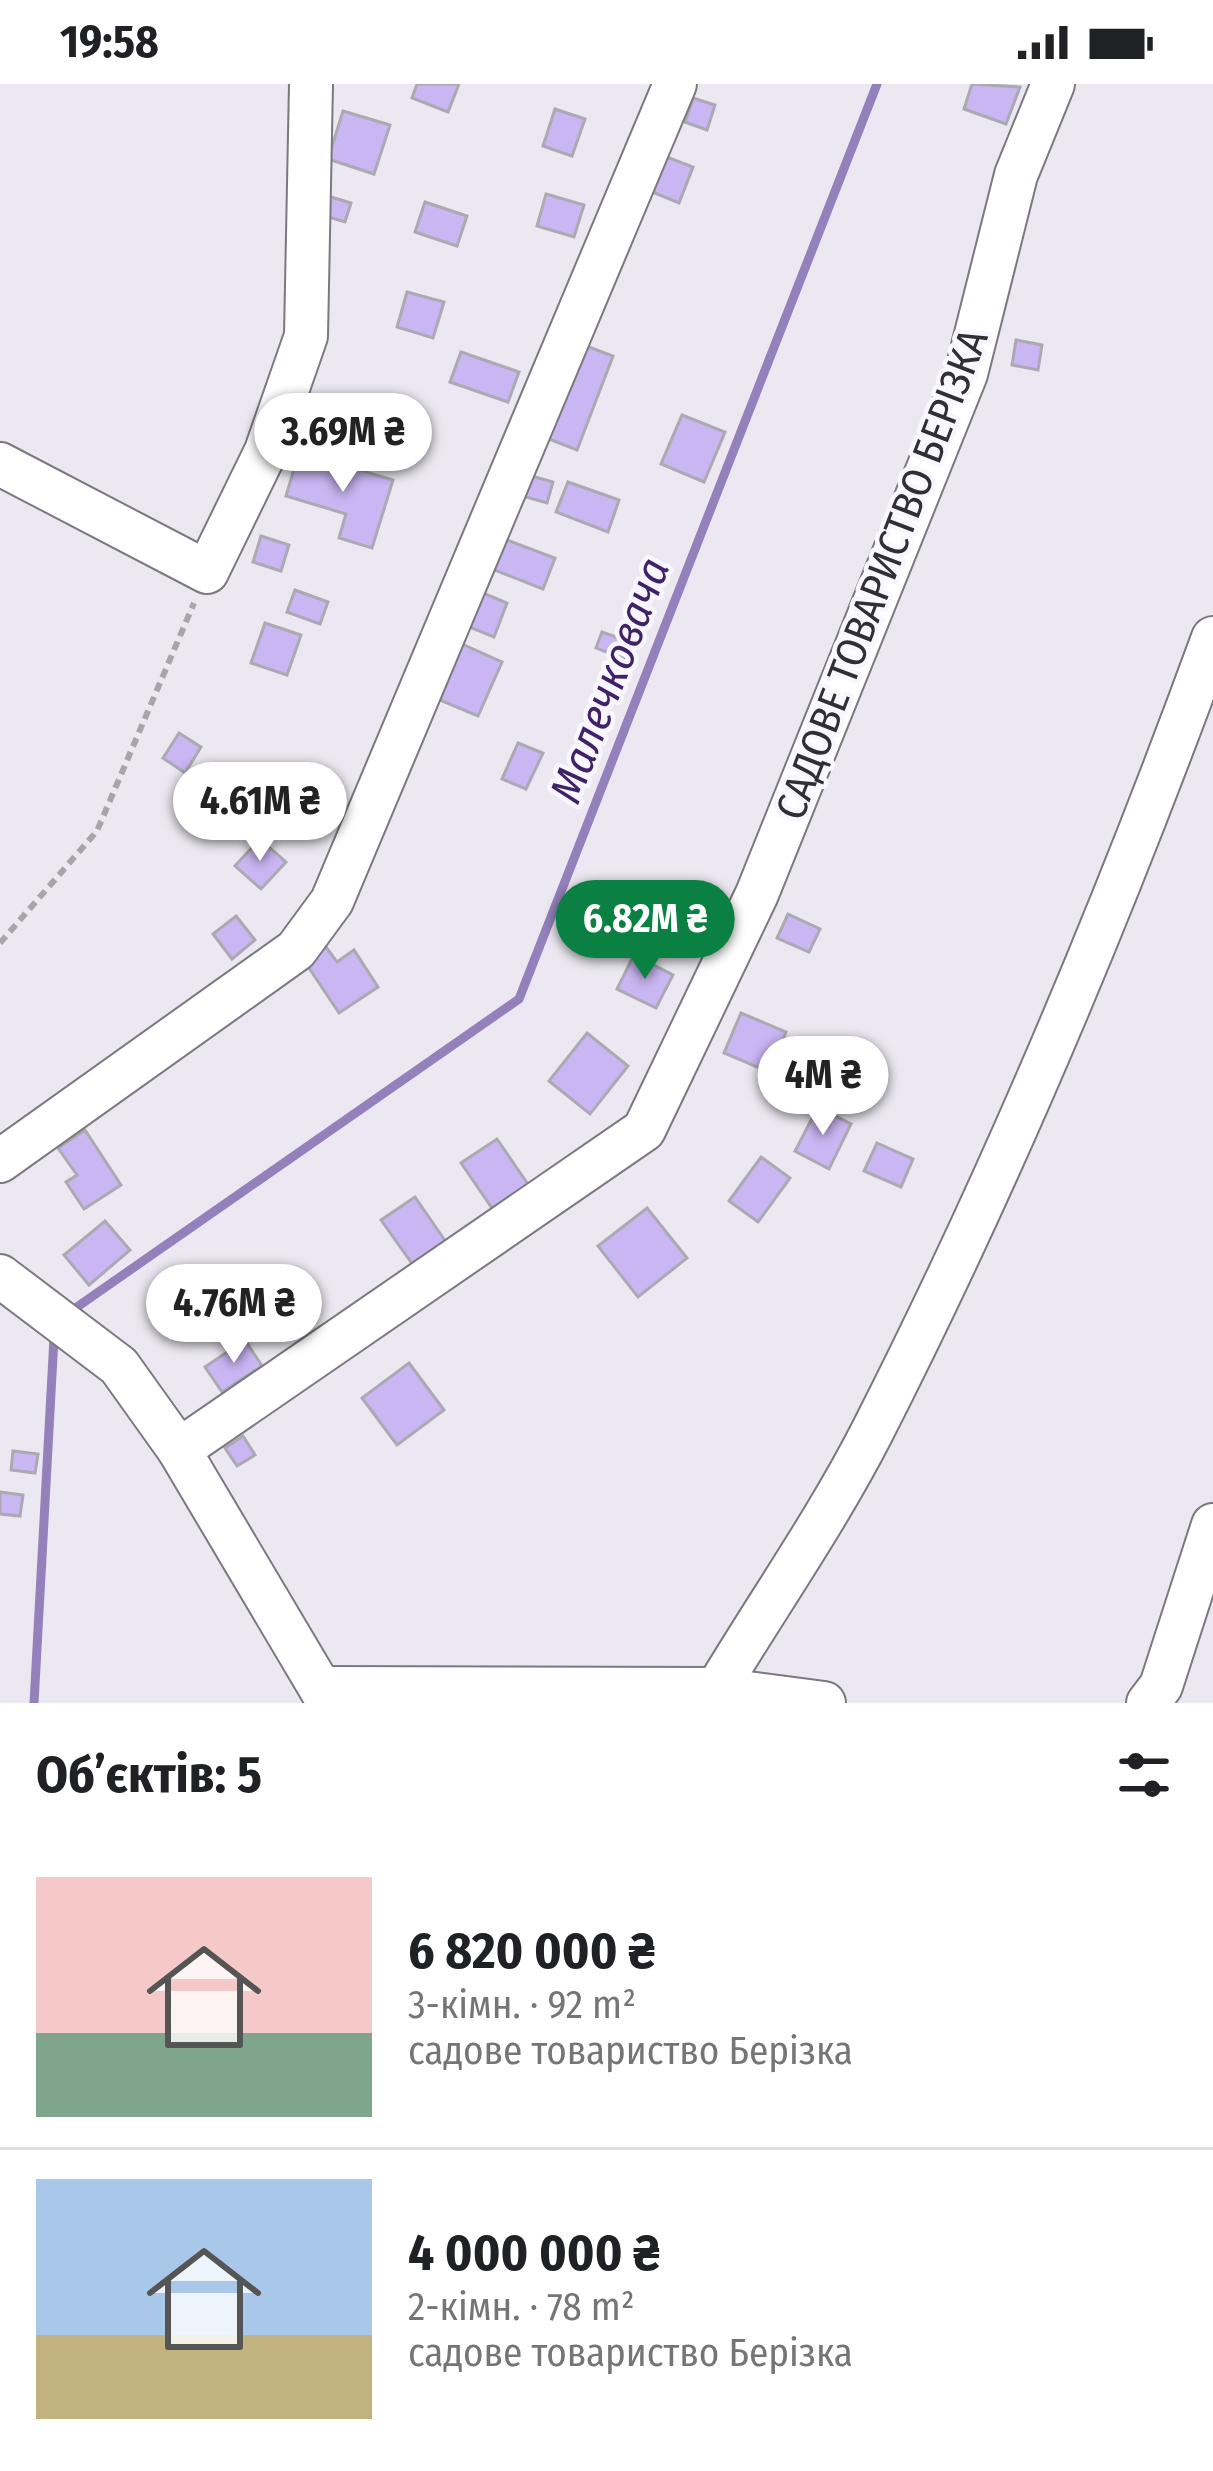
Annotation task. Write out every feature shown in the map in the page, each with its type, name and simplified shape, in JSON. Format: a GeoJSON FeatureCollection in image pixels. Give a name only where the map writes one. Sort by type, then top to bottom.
{"type":"FeatureCollection","features":[{"type":"Feature","properties":{"kind":"street"},"geometry":{"type":"LineString","coordinates":[[0,464],[207,572],[266,451],[306,336],[311,84]]}},
{"type":"Feature","properties":{"kind":"street"},"geometry":{"type":"LineString","coordinates":[[0,1161],[296,950],[332,901],[675,84]]}},
{"type":"Feature","properties":{"kind":"street","name":"САДОВЕ ТОВАРИСТВО БЕРІЗКА"},"geometry":{"type":"LineString","coordinates":[[179,1450],[644,1130],[758,894],[966,374],[1016,175],[1053,84]]}},
{"type":"Feature","properties":{"kind":"street"},"geometry":{"type":"LineString","coordinates":[[717,1689],[869,1436],[1010,1148],[1146,822],[1213,638]]}},
{"type":"Feature","properties":{"kind":"street"},"geometry":{"type":"LineString","coordinates":[[0,1276],[118,1366],[179,1450],[325,1695],[717,1689],[824,1703]]}},
{"type":"Feature","properties":{"kind":"street"},"geometry":{"type":"LineString","coordinates":[[1148,1703],[1161,1686],[1213,1526]]}},
{"type":"Feature","properties":{"kind":"path"},"geometry":{"type":"LineString","coordinates":[[0,943],[97,831],[207,572]]}},
{"type":"Feature","properties":{"kind":"building"},"geometry":{"type":"Polygon","coordinates":[[[417,84],[459,84],[448,112],[412,98],[417,84]]]}},
{"type":"Feature","properties":{"kind":"building"},"geometry":{"type":"Polygon","coordinates":[[[972,84],[1020,87],[1006,124],[964,109],[972,84]]]}},
{"type":"Feature","properties":{"kind":"building"},"geometry":{"type":"Polygon","coordinates":[[[693,98],[715,105],[707,130],[685,122],[693,98]]]}},
{"type":"Feature","properties":{"kind":"building"},"geometry":{"type":"Polygon","coordinates":[[[555,109],[585,119],[572,156],[543,146],[555,109]]]}},
{"type":"Feature","properties":{"kind":"building"},"geometry":{"type":"Polygon","coordinates":[[[343,111],[390,125],[374,174],[328,159],[343,111]]]}},
{"type":"Feature","properties":{"kind":"building"},"geometry":{"type":"Polygon","coordinates":[[[659,154],[693,167],[679,203],[645,189],[659,154]]]}},
{"type":"Feature","properties":{"kind":"building"},"geometry":{"type":"Polygon","coordinates":[[[318,193],[351,203],[345,222],[312,212],[318,193]]]}},
{"type":"Feature","properties":{"kind":"building"},"geometry":{"type":"Polygon","coordinates":[[[546,194],[584,205],[574,237],[537,226],[546,194]]]}},
{"type":"Feature","properties":{"kind":"building"},"geometry":{"type":"Polygon","coordinates":[[[425,202],[467,216],[457,246],[415,232],[425,202]]]}},
{"type":"Feature","properties":{"kind":"building"},"geometry":{"type":"Polygon","coordinates":[[[407,292],[444,302],[433,338],[397,327],[407,292]]]}},
{"type":"Feature","properties":{"kind":"building"},"geometry":{"type":"Polygon","coordinates":[[[1016,340],[1042,345],[1038,370],[1012,365],[1016,340]]]}},
{"type":"Feature","properties":{"kind":"building"},"geometry":{"type":"Polygon","coordinates":[[[576,342],[613,356],[577,450],[541,436],[576,342]]]}},
{"type":"Feature","properties":{"kind":"building"},"geometry":{"type":"Polygon","coordinates":[[[461,352],[519,372],[508,402],[450,382],[461,352]]]}},
{"type":"Feature","properties":{"kind":"building"},"geometry":{"type":"Polygon","coordinates":[[[316,401],[335,407],[326,431],[308,425],[316,401]]]}},
{"type":"Feature","properties":{"kind":"building"},"geometry":{"type":"Polygon","coordinates":[[[364,413],[391,423],[379,453],[351,443],[364,413]]]}},
{"type":"Feature","properties":{"kind":"building"},"geometry":{"type":"Polygon","coordinates":[[[682,415],[725,432],[704,482],[661,464],[682,415]]]}},
{"type":"Feature","properties":{"kind":"building"},"geometry":{"type":"Polygon","coordinates":[[[299,452],[393,480],[372,548],[339,538],[346,514],[286,496],[299,452]]]}},
{"type":"Feature","properties":{"kind":"building"},"geometry":{"type":"Polygon","coordinates":[[[521,473],[553,482],[547,503],[515,494],[521,473]]]}},
{"type":"Feature","properties":{"kind":"building"},"geometry":{"type":"Polygon","coordinates":[[[568,482],[619,500],[608,532],[556,512],[568,482]]]}},
{"type":"Feature","properties":{"kind":"building"},"geometry":{"type":"Polygon","coordinates":[[[261,536],[289,545],[281,571],[253,562],[261,536]]]}},
{"type":"Feature","properties":{"kind":"building"},"geometry":{"type":"Polygon","coordinates":[[[499,537],[555,558],[543,589],[487,567],[499,537]]]}},
{"type":"Feature","properties":{"kind":"building"},"geometry":{"type":"Polygon","coordinates":[[[295,590],[328,602],[320,624],[287,612],[295,590]]]}},
{"type":"Feature","properties":{"kind":"building"},"geometry":{"type":"Polygon","coordinates":[[[476,590],[507,603],[494,637],[462,624],[476,590]]]}},
{"type":"Feature","properties":{"kind":"building"},"geometry":{"type":"Polygon","coordinates":[[[265,623],[301,635],[287,675],[251,663],[265,623]]]}},
{"type":"Feature","properties":{"kind":"building"},"geometry":{"type":"Polygon","coordinates":[[[602,632],[630,642],[624,659],[596,648],[602,632]]]}},
{"type":"Feature","properties":{"kind":"building"},"geometry":{"type":"Polygon","coordinates":[[[453,640],[502,662],[478,716],[428,695],[453,640]]]}},
{"type":"Feature","properties":{"kind":"building"},"geometry":{"type":"Polygon","coordinates":[[[179,733],[201,747],[185,773],[163,758],[179,733]]]}},
{"type":"Feature","properties":{"kind":"building"},"geometry":{"type":"Polygon","coordinates":[[[518,743],[543,753],[526,789],[502,779],[518,743]]]}},
{"type":"Feature","properties":{"kind":"building"},"geometry":{"type":"Polygon","coordinates":[[[260,839],[286,862],[261,889],[235,866],[260,839]]]}},
{"type":"Feature","properties":{"kind":"building"},"geometry":{"type":"Polygon","coordinates":[[[788,914],[820,929],[809,952],[777,938],[788,914]]]}},
{"type":"Feature","properties":{"kind":"building"},"geometry":{"type":"Polygon","coordinates":[[[236,916],[255,940],[232,959],[213,934],[236,916]]]}},
{"type":"Feature","properties":{"kind":"building"},"geometry":{"type":"Polygon","coordinates":[[[326,947],[337,962],[354,950],[378,987],[339,1013],[305,962],[326,947]]]}},
{"type":"Feature","properties":{"kind":"building"},"geometry":{"type":"Polygon","coordinates":[[[634,955],[673,975],[656,1008],[617,989],[634,955]]]}},
{"type":"Feature","properties":{"kind":"building"},"geometry":{"type":"Polygon","coordinates":[[[741,1013],[786,1032],[769,1072],[724,1053],[741,1013]]]}},
{"type":"Feature","properties":{"kind":"building"},"geometry":{"type":"Polygon","coordinates":[[[587,1033],[628,1066],[590,1114],[549,1081],[587,1033]]]}},
{"type":"Feature","properties":{"kind":"building"},"geometry":{"type":"Polygon","coordinates":[[[818,1107],[851,1124],[829,1169],[795,1151],[818,1107]]]}},
{"type":"Feature","properties":{"kind":"building"},"geometry":{"type":"Polygon","coordinates":[[[85,1130],[121,1185],[84,1209],[66,1182],[77,1175],[58,1148],[85,1130]]]}},
{"type":"Feature","properties":{"kind":"building"},"geometry":{"type":"Polygon","coordinates":[[[497,1139],[532,1190],[496,1214],[461,1163],[497,1139]]]}},
{"type":"Feature","properties":{"kind":"building"},"geometry":{"type":"Polygon","coordinates":[[[877,1143],[913,1159],[901,1187],[864,1171],[877,1143]]]}},
{"type":"Feature","properties":{"kind":"building"},"geometry":{"type":"Polygon","coordinates":[[[761,1157],[790,1178],[758,1222],[729,1201],[761,1157]]]}},
{"type":"Feature","properties":{"kind":"building"},"geometry":{"type":"Polygon","coordinates":[[[415,1197],[446,1242],[413,1265],[381,1220],[415,1197]]]}},
{"type":"Feature","properties":{"kind":"building"},"geometry":{"type":"Polygon","coordinates":[[[647,1208],[687,1258],[638,1297],[598,1246],[647,1208]]]}},
{"type":"Feature","properties":{"kind":"building"},"geometry":{"type":"Polygon","coordinates":[[[105,1221],[130,1250],[89,1285],[64,1255],[105,1221]]]}},
{"type":"Feature","properties":{"kind":"building"},"geometry":{"type":"Polygon","coordinates":[[[245,1340],[262,1366],[222,1392],[205,1367],[245,1340]]]}},
{"type":"Feature","properties":{"kind":"building"},"geometry":{"type":"Polygon","coordinates":[[[409,1363],[444,1410],[397,1445],[362,1398],[409,1363]]]}},
{"type":"Feature","properties":{"kind":"building"},"geometry":{"type":"Polygon","coordinates":[[[243,1436],[255,1455],[237,1466],[225,1448],[243,1436]]]}},
{"type":"Feature","properties":{"kind":"building"},"geometry":{"type":"Polygon","coordinates":[[[13,1451],[38,1454],[35,1473],[11,1470],[13,1451]]]}},
{"type":"Feature","properties":{"kind":"building"},"geometry":{"type":"Polygon","coordinates":[[[0,1492],[23,1495],[20,1516],[0,1514],[0,1492]]]}},
{"type":"Feature","properties":{"kind":"waterway","name":"Малечковача"},"geometry":{"type":"LineString","coordinates":[[77,1307],[519,999],[877,84]]}},
{"type":"Feature","properties":{"kind":"waterway","name":"Малечковача"},"geometry":{"type":"LineString","coordinates":[[34,1703],[54,1338]]}}]}
